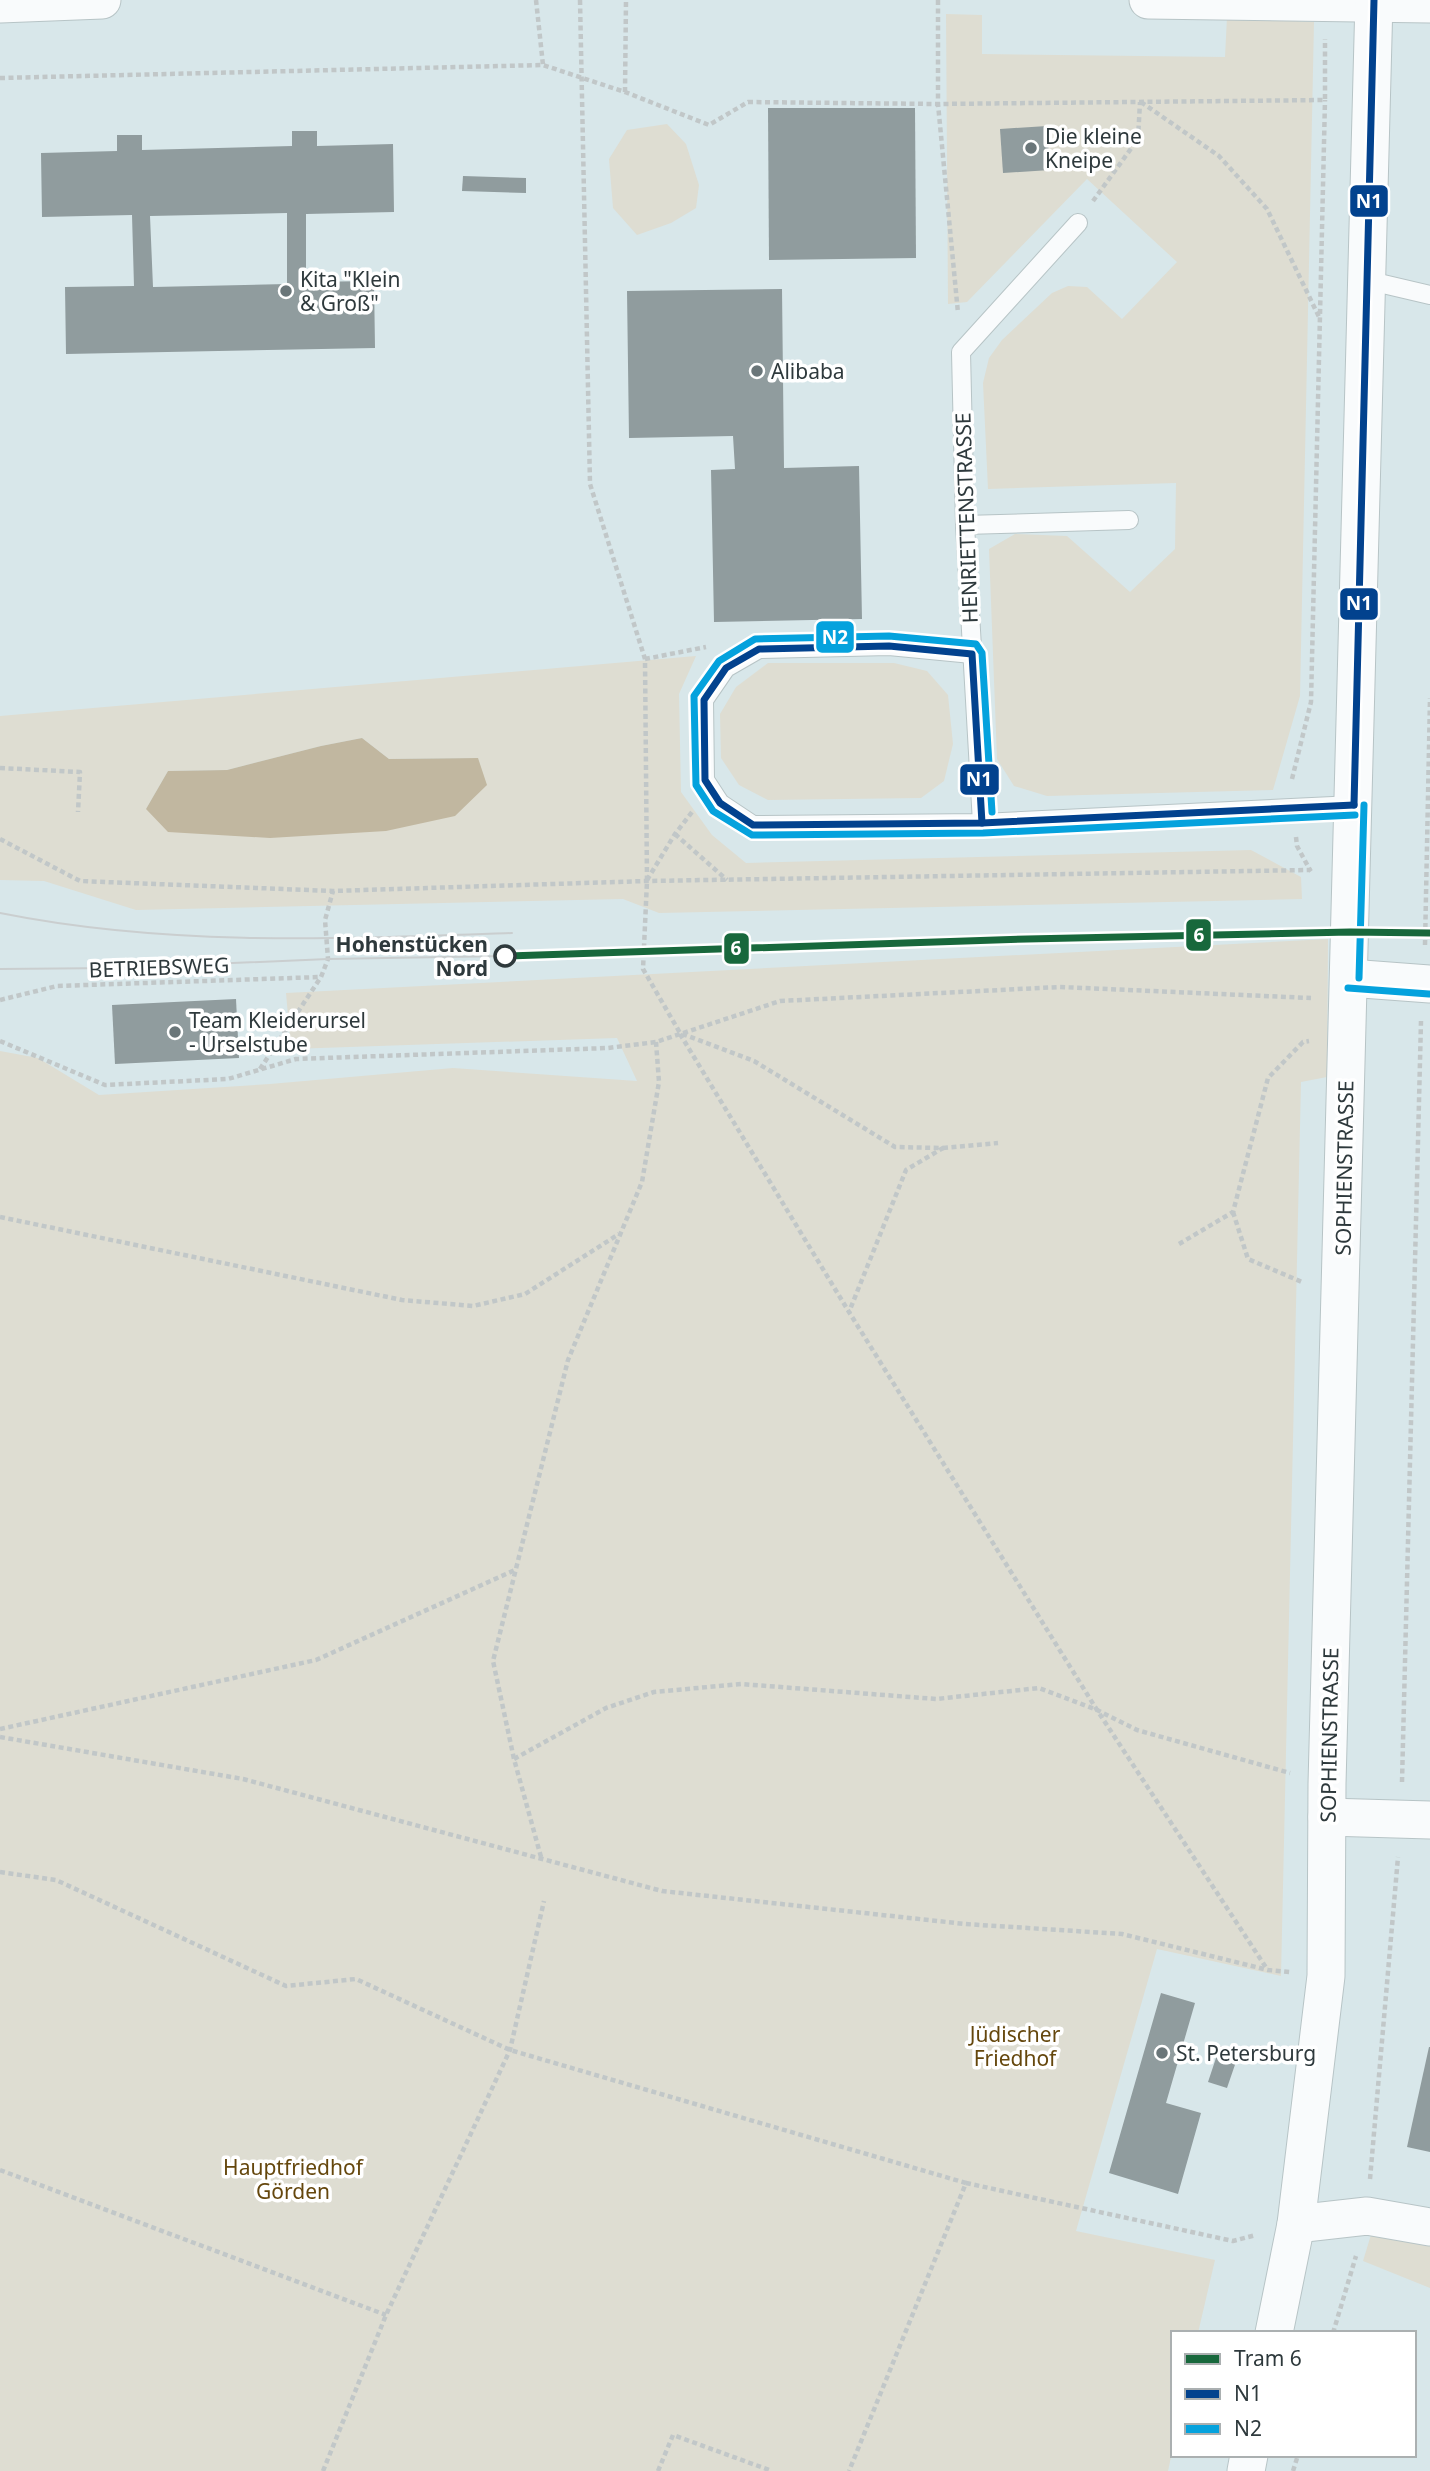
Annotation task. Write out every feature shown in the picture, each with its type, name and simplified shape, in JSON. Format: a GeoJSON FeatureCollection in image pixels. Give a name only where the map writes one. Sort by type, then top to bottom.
{"type":"FeatureCollection","features":[{"type":"Feature","properties":{"kind":"street"},"geometry":{"type":"LineString","coordinates":[[0,4],[102,0]]}},
{"type":"Feature","properties":{"kind":"street"},"geometry":{"type":"LineString","coordinates":[[1148,0],[1430,4]]}},
{"type":"Feature","properties":{"kind":"street","name":"SOPHIENSTRASSE"},"geometry":{"type":"LineString","coordinates":[[1274,2331],[1296,2224],[1326,1976],[1327,1800],[1374,2]]}},
{"type":"Feature","properties":{"kind":"street"},"geometry":{"type":"LineString","coordinates":[[1349,978],[1427,984]]}},
{"type":"Feature","properties":{"kind":"street"},"geometry":{"type":"LineString","coordinates":[[1327,1800],[1416,1819]]}},
{"type":"Feature","properties":{"kind":"street"},"geometry":{"type":"LineString","coordinates":[[1296,2224],[1367,2217],[1430,2227]]}},
{"type":"Feature","properties":{"kind":"lane"},"geometry":{"type":"LineString","coordinates":[[961,352],[1078,223]]}},
{"type":"Feature","properties":{"kind":"lane"},"geometry":{"type":"LineString","coordinates":[[1366,280],[1430,295]]}},
{"type":"Feature","properties":{"kind":"lane","name":"HENRIETTENSTRASSE"},"geometry":{"type":"LineString","coordinates":[[961,352],[965,525],[982,822]]}},
{"type":"Feature","properties":{"kind":"lane"},"geometry":{"type":"LineString","coordinates":[[965,525],[1129,520]]}},
{"type":"Feature","properties":{"kind":"lane"},"geometry":{"type":"LineString","coordinates":[[972,654],[889,646],[759,649],[726,668],[704,700],[705,780],[720,803],[753,825],[982,822],[1354,805]]}},
{"type":"Feature","properties":{"kind":"path"},"geometry":{"type":"LineString","coordinates":[[536,0],[543,65]]}},
{"type":"Feature","properties":{"kind":"path"},"geometry":{"type":"LineString","coordinates":[[580,0],[590,484],[645,659],[647,881],[643,969],[849,1312],[1097,1710],[1268,1970]]}},
{"type":"Feature","properties":{"kind":"path"},"geometry":{"type":"LineString","coordinates":[[625,92],[626,0]]}},
{"type":"Feature","properties":{"kind":"path"},"geometry":{"type":"LineString","coordinates":[[938,0],[939,104],[961,352]]}},
{"type":"Feature","properties":{"kind":"path"},"geometry":{"type":"LineString","coordinates":[[1317,882],[1297,846],[1292,778],[1311,702],[1325,3]]}},
{"type":"Feature","properties":{"kind":"path"},"geometry":{"type":"LineString","coordinates":[[0,78],[543,65],[625,92],[709,125],[748,102],[939,104],[1325,100]]}},
{"type":"Feature","properties":{"kind":"path"},"geometry":{"type":"LineString","coordinates":[[1078,223],[1138,139],[1140,101]]}},
{"type":"Feature","properties":{"kind":"path"},"geometry":{"type":"LineString","coordinates":[[1140,101],[1219,156],[1267,209],[1320,319]]}},
{"type":"Feature","properties":{"kind":"path"},"geometry":{"type":"LineString","coordinates":[[1335,2331],[1367,2217],[1416,1819],[1420,1042],[1427,984],[1430,698]]}},
{"type":"Feature","properties":{"kind":"path"},"geometry":{"type":"LineString","coordinates":[[0,768],[80,772],[78,812]]}},
{"type":"Feature","properties":{"kind":"path"},"geometry":{"type":"LineString","coordinates":[[647,881],[675,834],[697,805]]}},
{"type":"Feature","properties":{"kind":"path"},"geometry":{"type":"LineString","coordinates":[[675,834],[727,881]]}},
{"type":"Feature","properties":{"kind":"path"},"geometry":{"type":"LineString","coordinates":[[0,839],[80,881],[333,891],[647,881],[1310,870]]}},
{"type":"Feature","properties":{"kind":"path"},"geometry":{"type":"LineString","coordinates":[[260,1069],[321,977],[328,959],[325,920],[333,891]]}},
{"type":"Feature","properties":{"kind":"path","name":"BETRIEBSWEG"},"geometry":{"type":"LineString","coordinates":[[0,1000],[57,986],[321,977]]}},
{"type":"Feature","properties":{"kind":"path"},"geometry":{"type":"LineString","coordinates":[[0,1041],[105,1085],[228,1079],[296,1059],[608,1048],[656,1042],[780,1001],[1060,987],[1308,999],[1349,978]]}},
{"type":"Feature","properties":{"kind":"path"},"geometry":{"type":"LineString","coordinates":[[680,1033],[754,1061],[895,1147],[943,1148],[998,1143]]}},
{"type":"Feature","properties":{"kind":"path"},"geometry":{"type":"LineString","coordinates":[[541,1858],[514,1759],[493,1661],[568,1360],[642,1182],[659,1082],[656,1042]]}},
{"type":"Feature","properties":{"kind":"path"},"geometry":{"type":"LineString","coordinates":[[1303,1042],[1268,1078],[1233,1212],[1248,1259],[1340,1297]]}},
{"type":"Feature","properties":{"kind":"path"},"geometry":{"type":"LineString","coordinates":[[1420,1042],[1430,1043]]}},
{"type":"Feature","properties":{"kind":"path"},"geometry":{"type":"LineString","coordinates":[[849,1312],[906,1170],[943,1148]]}},
{"type":"Feature","properties":{"kind":"path"},"geometry":{"type":"LineString","coordinates":[[1179,1244],[1233,1212]]}},
{"type":"Feature","properties":{"kind":"path"},"geometry":{"type":"LineString","coordinates":[[0,1217],[402,1300],[473,1306],[525,1294],[620,1234]]}},
{"type":"Feature","properties":{"kind":"path"},"geometry":{"type":"LineString","coordinates":[[0,1729],[316,1660],[516,1570]]}},
{"type":"Feature","properties":{"kind":"path"},"geometry":{"type":"LineString","coordinates":[[514,1759],[606,1707],[654,1692],[741,1684],[936,1699],[1039,1688],[1097,1710],[1137,1730],[1327,1800]]}},
{"type":"Feature","properties":{"kind":"path"},"geometry":{"type":"LineString","coordinates":[[0,1737],[243,1779],[662,1891],[965,1924],[1122,1934],[1268,1970],[1326,1976]]}},
{"type":"Feature","properties":{"kind":"path"},"geometry":{"type":"LineString","coordinates":[[0,1872],[56,1880],[286,1986],[356,1979],[510,2050],[966,2183],[1233,2241],[1296,2224]]}},
{"type":"Feature","properties":{"kind":"path"},"geometry":{"type":"LineString","coordinates":[[323,2471],[386,2315],[510,2050],[544,1901]]}},
{"type":"Feature","properties":{"kind":"path"},"geometry":{"type":"LineString","coordinates":[[0,2170],[386,2315]]}},
{"type":"Feature","properties":{"kind":"path"},"geometry":{"type":"LineString","coordinates":[[849,2471],[966,2183]]}},
{"type":"Feature","properties":{"kind":"path"},"geometry":{"type":"LineString","coordinates":[[658,2471],[673,2435],[772,2471]]}},
{"type":"Feature","properties":{"kind":"green space"},"geometry":{"type":"Polygon","coordinates":[[[946,14],[982,15],[982,54],[1225,57],[1227,17],[1314,22],[1300,696],[1273,790],[1047,796],[1014,786],[997,759],[989,549],[1015,534],[1067,536],[1130,592],[1175,549],[1176,483],[988,489],[983,383],[989,358],[1002,340],[1052,293],[1068,286],[1087,287],[1122,319],[1177,262],[1087,179],[967,302],[948,304],[946,14]]]}},
{"type":"Feature","properties":{"kind":"green space"},"geometry":{"type":"Polygon","coordinates":[[[667,124],[686,144],[699,185],[696,208],[671,223],[637,235],[613,208],[609,159],[627,130],[667,124]]]}},
{"type":"Feature","properties":{"kind":"green space"},"geometry":{"type":"Polygon","coordinates":[[[696,656],[679,694],[681,792],[712,835],[746,863],[1251,850],[1301,877],[1302,899],[659,913],[623,899],[136,910],[44,881],[0,880],[0,716],[696,656]],[[362,738],[227,770],[168,771],[146,809],[478,758],[389,759],[362,738]]]}},
{"type":"Feature","properties":{"kind":"green space"},"geometry":{"type":"Polygon","coordinates":[[[768,663],[894,663],[927,671],[948,695],[953,744],[944,781],[921,798],[768,800],[739,785],[721,758],[720,714],[736,687],[768,663]]]}},
{"type":"Feature","properties":{"kind":"green space"},"geometry":{"type":"Polygon","coordinates":[[[1328,939],[1327,1077],[1301,1082],[1281,1976],[1157,1949],[1076,2231],[1215,2260],[1198,2331],[1171,2331],[1171,2457],[1168,2471],[0,2471],[0,1051],[38,1058],[99,1095],[453,1068],[637,1081],[617,1038],[291,1049],[286,993],[1328,939]]]}},
{"type":"Feature","properties":{"kind":"green space"},"geometry":{"type":"Polygon","coordinates":[[[1381,2202],[1430,2216],[1430,2288],[1363,2261],[1381,2202]]]}},
{"type":"Feature","properties":{"kind":"shaded area"},"geometry":{"type":"Polygon","coordinates":[[[362,738],[389,759],[478,758],[487,785],[455,816],[386,831],[270,838],[168,832],[146,809],[168,771],[227,770],[362,738]]]}},
{"type":"Feature","properties":{"kind":"building"},"geometry":{"type":"Polygon","coordinates":[[[768,108],[915,108],[916,258],[769,260],[768,108]]]}},
{"type":"Feature","properties":{"kind":"building"},"geometry":{"type":"Polygon","coordinates":[[[1047,126],[1050,170],[1003,173],[1000,129],[1047,126]]]}},
{"type":"Feature","properties":{"kind":"building"},"geometry":{"type":"Polygon","coordinates":[[[292,131],[317,131],[317,146],[393,144],[394,212],[306,214],[306,282],[374,281],[375,348],[66,354],[65,287],[134,286],[132,215],[42,217],[41,153],[117,151],[117,135],[142,135],[142,150],[292,146],[292,131]],[[287,213],[150,216],[153,287],[287,284],[287,213]]]}},
{"type":"Feature","properties":{"kind":"building"},"geometry":{"type":"Polygon","coordinates":[[[463,176],[526,178],[526,193],[462,191],[463,176]]]}},
{"type":"Feature","properties":{"kind":"building"},"geometry":{"type":"Polygon","coordinates":[[[782,289],[784,468],[859,466],[862,619],[714,622],[711,470],[735,469],[733,436],[629,438],[627,291],[782,289]]]}},
{"type":"Feature","properties":{"kind":"building","name":"Team Kleiderursel - Urselstube"},"geometry":{"type":"Polygon","coordinates":[[[236,999],[239,1058],[115,1064],[112,1005],[236,999]]]}},
{"type":"Feature","properties":{"kind":"building","name":"St. Petersburg"},"geometry":{"type":"Polygon","coordinates":[[[1161,1993],[1195,2003],[1166,2103],[1201,2113],[1178,2194],[1109,2173],[1161,1993]]]}},
{"type":"Feature","properties":{"kind":"building"},"geometry":{"type":"Polygon","coordinates":[[[1220,2046],[1239,2053],[1227,2088],[1208,2082],[1220,2046]]]}},
{"type":"Feature","properties":{"kind":"building"},"geometry":{"type":"Polygon","coordinates":[[[1430,2047],[1430,2152],[1407,2147],[1430,2047]]]}},
{"type":"Feature","properties":{"kind":"tram line"},"geometry":{"type":"LineString","coordinates":[[0,913],[64,924],[191,936],[319,938],[512,933]]}},
{"type":"Feature","properties":{"kind":"tram line","name":"6"},"geometry":{"type":"LineString","coordinates":[[505,956],[1027,939],[1350,932],[1430,933]]}},
{"type":"Feature","properties":{"kind":"tram line"},"geometry":{"type":"LineString","coordinates":[[0,969],[505,956]]}},
{"type":"Feature","properties":{"kind":"transit line","name":"N1"},"geometry":{"type":"LineString","coordinates":[[1354,805],[1374,0]]}},
{"type":"Feature","properties":{"kind":"transit line","name":"N2"},"geometry":{"type":"LineString","coordinates":[[992,812],[982,653],[976,644],[889,636],[755,639],[719,661],[694,696],[696,785],[713,811],[752,835],[983,833],[1355,815]]}},
{"type":"Feature","properties":{"kind":"transit line","name":"N1"},"geometry":{"type":"LineString","coordinates":[[889,646],[972,654],[982,823],[753,825],[720,803],[705,780],[704,700],[726,668],[759,649],[889,646]]}},
{"type":"Feature","properties":{"kind":"transit line","name":"N1"},"geometry":{"type":"LineString","coordinates":[[982,823],[1354,805]]}},
{"type":"Feature","properties":{"kind":"transit line","name":"N2"},"geometry":{"type":"LineString","coordinates":[[1359,978],[1364,805]]}},
{"type":"Feature","properties":{"kind":"transit line","name":"N2"},"geometry":{"type":"LineString","coordinates":[[1348,988],[1429,994]]}},
{"type":"Feature","properties":{"kind":"place","name":"Die kleine Kneipe"},"geometry":{"type":"Point","coordinates":[1031,148]}},
{"type":"Feature","properties":{"kind":"place","name":"Kita \"Klein & Groß\""},"geometry":{"type":"Point","coordinates":[286,291]}},
{"type":"Feature","properties":{"kind":"place","name":"Alibaba"},"geometry":{"type":"Point","coordinates":[757,371]}},
{"type":"Feature","properties":{"kind":"place","name":"Hohenstücken Nord"},"geometry":{"type":"Point","coordinates":[505,956]}},
{"type":"Feature","properties":{"kind":"place","name":"Team Kleiderursel - Urselstube"},"geometry":{"type":"Point","coordinates":[175,1032]}},
{"type":"Feature","properties":{"kind":"place","name":"St. Petersburg"},"geometry":{"type":"Point","coordinates":[1162,2053]}},
{"type":"Feature","properties":{"kind":"park label","name":"Jüdischer Friedhof"},"geometry":{"type":"Point","coordinates":[1015,2046]}},
{"type":"Feature","properties":{"kind":"park label","name":"Hauptfriedhof Görden"},"geometry":{"type":"Point","coordinates":[293,2179]}}]}
